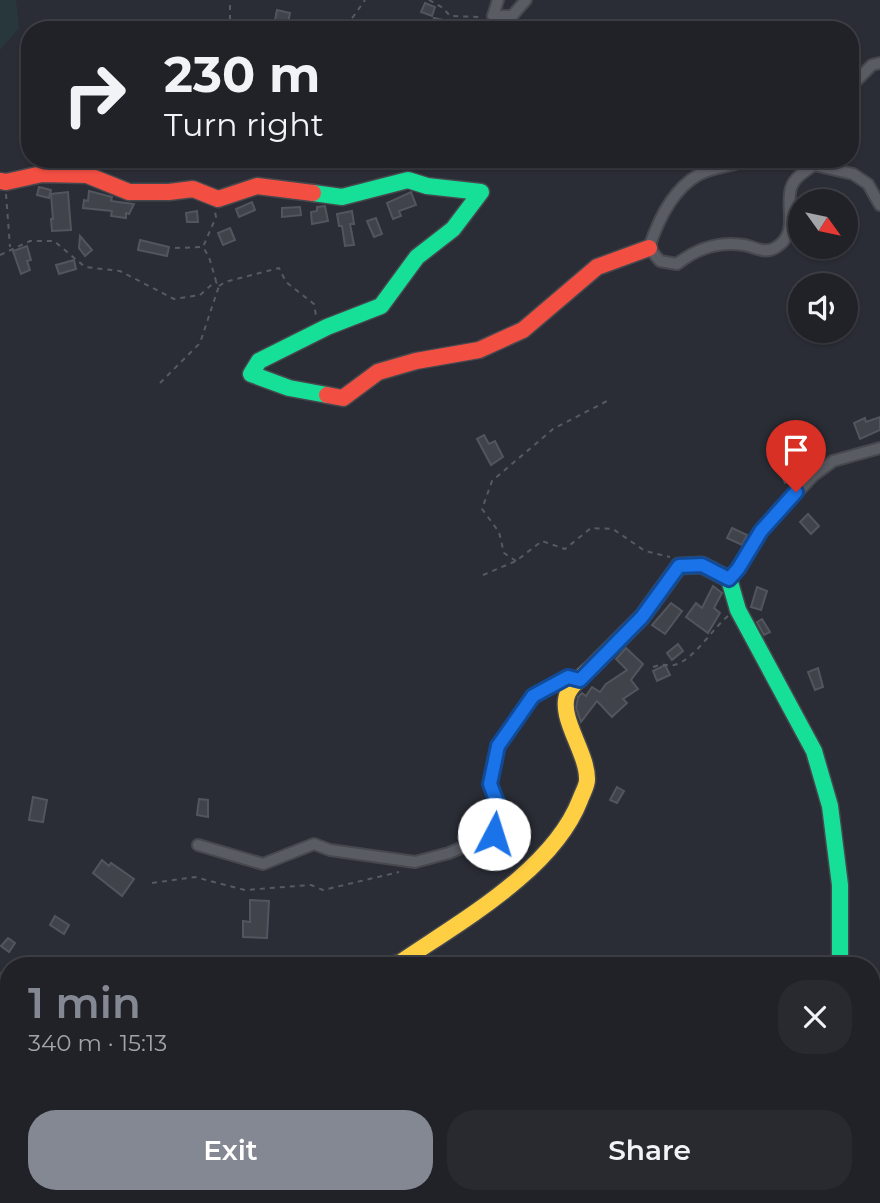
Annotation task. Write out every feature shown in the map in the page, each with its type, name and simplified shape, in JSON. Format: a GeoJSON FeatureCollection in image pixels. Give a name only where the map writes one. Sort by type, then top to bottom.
{"type":"FeatureCollection","features":[{"type":"Feature","properties":{"kind":"street"},"geometry":{"type":"LineString","coordinates":[[498,0],[493,16],[512,16],[526,0]]}},
{"type":"Feature","properties":{"kind":"street"},"geometry":{"type":"LineString","coordinates":[[859,78],[872,65],[880,63]]}},
{"type":"Feature","properties":{"kind":"street"},"geometry":{"type":"LineString","coordinates":[[649,248],[654,231],[677,190],[700,173],[719,168]]}},
{"type":"Feature","properties":{"kind":"street"},"geometry":{"type":"LineString","coordinates":[[649,248],[660,261],[677,264],[691,253],[708,247],[730,244],[747,245],[759,251],[775,248],[790,229],[789,191],[798,176],[810,168]]}},
{"type":"Feature","properties":{"kind":"street"},"geometry":{"type":"LineString","coordinates":[[827,168],[853,174],[868,184],[880,205]]}},
{"type":"Feature","properties":{"kind":"street"},"geometry":{"type":"LineString","coordinates":[[3,182],[42,174],[87,175],[129,192],[193,189],[218,199],[257,187],[342,197],[408,180],[427,186],[481,192],[453,229],[417,257],[382,306],[319,331],[258,361],[251,374],[289,388],[343,398],[378,372],[428,358],[479,350],[523,330],[597,267],[649,248]]}},
{"type":"Feature","properties":{"kind":"street"},"geometry":{"type":"LineString","coordinates":[[729,579],[761,531],[814,475],[833,461],[880,448]]}},
{"type":"Feature","properties":{"kind":"street"},"geometry":{"type":"LineString","coordinates":[[408,957],[509,888],[549,847],[573,814],[587,780],[578,742],[565,709],[568,692],[642,617],[679,566],[702,565],[729,579],[738,610],[789,700],[814,751],[827,795],[840,885],[840,957]]}},
{"type":"Feature","properties":{"kind":"street"},"geometry":{"type":"LineString","coordinates":[[198,845],[263,863],[314,844],[330,850],[410,862],[449,853],[494,834],[500,810],[490,784],[498,746],[533,696],[568,677],[580,680]]}},
{"type":"Feature","properties":{"kind":"path"},"geometry":{"type":"LineString","coordinates":[[348,21],[365,0]]}},
{"type":"Feature","properties":{"kind":"path"},"geometry":{"type":"LineString","coordinates":[[429,0],[443,8],[450,16],[493,16]]}},
{"type":"Feature","properties":{"kind":"path"},"geometry":{"type":"LineString","coordinates":[[230,5],[230,21]]}},
{"type":"Feature","properties":{"kind":"path"},"geometry":{"type":"LineString","coordinates":[[3,182],[10,249]]}},
{"type":"Feature","properties":{"kind":"path"},"geometry":{"type":"LineString","coordinates":[[203,247],[216,217],[212,197]]}},
{"type":"Feature","properties":{"kind":"path"},"geometry":{"type":"LineString","coordinates":[[0,256],[30,241],[54,241],[85,267],[120,271],[174,299],[200,295],[216,281]]}},
{"type":"Feature","properties":{"kind":"path"},"geometry":{"type":"LineString","coordinates":[[175,248],[203,247]]}},
{"type":"Feature","properties":{"kind":"path"},"geometry":{"type":"LineString","coordinates":[[203,247],[219,286]]}},
{"type":"Feature","properties":{"kind":"path"},"geometry":{"type":"LineString","coordinates":[[160,383],[200,343],[219,286],[225,282],[279,268],[286,282],[314,304],[319,331]]}},
{"type":"Feature","properties":{"kind":"path"},"geometry":{"type":"LineString","coordinates":[[516,561],[504,552],[499,532],[482,509],[492,481],[553,429],[611,399]]}},
{"type":"Feature","properties":{"kind":"path"},"geometry":{"type":"LineString","coordinates":[[482,575],[516,561],[541,541],[565,549],[592,528],[613,529],[645,551],[677,559],[679,566]]}},
{"type":"Feature","properties":{"kind":"path"},"geometry":{"type":"LineString","coordinates":[[653,667],[665,663],[672,665],[688,657],[722,621],[738,610]]}},
{"type":"Feature","properties":{"kind":"path"},"geometry":{"type":"LineString","coordinates":[[152,883],[195,877],[245,890],[312,885],[323,890],[399,872],[410,862]]}},
{"type":"Feature","properties":{"kind":"shaded area"},"geometry":{"type":"Polygon","coordinates":[[[0,0],[16,0],[19,28],[0,50],[0,0]]]}},
{"type":"Feature","properties":{"kind":"building"},"geometry":{"type":"Polygon","coordinates":[[[425,3],[435,7],[432,16],[421,12],[425,3]]]}},
{"type":"Feature","properties":{"kind":"building"},"geometry":{"type":"Polygon","coordinates":[[[277,10],[290,13],[288,21],[275,20],[277,10]]]}},
{"type":"Feature","properties":{"kind":"building"},"geometry":{"type":"Polygon","coordinates":[[[39,187],[51,190],[49,198],[37,195],[39,187]]]}},
{"type":"Feature","properties":{"kind":"building"},"geometry":{"type":"Polygon","coordinates":[[[89,191],[112,197],[111,201],[134,204],[129,214],[126,213],[126,218],[111,216],[112,211],[83,208],[84,200],[88,201],[89,191]]]}},
{"type":"Feature","properties":{"kind":"building"},"geometry":{"type":"Polygon","coordinates":[[[68,192],[71,230],[52,231],[51,194],[68,192]]]}},
{"type":"Feature","properties":{"kind":"building"},"geometry":{"type":"Polygon","coordinates":[[[411,192],[416,205],[399,211],[401,216],[393,219],[387,203],[411,192]]]}},
{"type":"Feature","properties":{"kind":"building"},"geometry":{"type":"Polygon","coordinates":[[[252,202],[255,210],[239,217],[236,209],[252,202]]]}},
{"type":"Feature","properties":{"kind":"building"},"geometry":{"type":"Polygon","coordinates":[[[325,206],[328,221],[312,224],[311,212],[317,211],[317,207],[325,206]]]}},
{"type":"Feature","properties":{"kind":"building"},"geometry":{"type":"Polygon","coordinates":[[[300,207],[301,215],[282,217],[282,208],[300,207]]]}},
{"type":"Feature","properties":{"kind":"building"},"geometry":{"type":"Polygon","coordinates":[[[197,211],[198,222],[187,222],[186,213],[197,211]]]}},
{"type":"Feature","properties":{"kind":"building"},"geometry":{"type":"Polygon","coordinates":[[[352,211],[354,224],[350,224],[354,245],[345,246],[337,214],[352,211]]]}},
{"type":"Feature","properties":{"kind":"building"},"geometry":{"type":"Polygon","coordinates":[[[376,218],[382,234],[374,237],[367,221],[376,218]]]}},
{"type":"Feature","properties":{"kind":"building"},"geometry":{"type":"Polygon","coordinates":[[[230,228],[235,240],[223,245],[218,233],[230,228]]]}},
{"type":"Feature","properties":{"kind":"building"},"geometry":{"type":"Polygon","coordinates":[[[80,236],[92,250],[85,256],[79,248],[80,236]]]}},
{"type":"Feature","properties":{"kind":"building"},"geometry":{"type":"Polygon","coordinates":[[[140,240],[169,247],[167,256],[138,250],[140,240]]]}},
{"type":"Feature","properties":{"kind":"building"},"geometry":{"type":"Polygon","coordinates":[[[27,246],[31,260],[27,261],[30,270],[21,274],[13,251],[27,246]]]}},
{"type":"Feature","properties":{"kind":"building"},"geometry":{"type":"Polygon","coordinates":[[[74,260],[76,269],[59,274],[56,265],[74,260]]]}},
{"type":"Feature","properties":{"kind":"building"},"geometry":{"type":"Polygon","coordinates":[[[880,417],[880,430],[860,439],[854,423],[865,418],[866,422],[880,417]]]}},
{"type":"Feature","properties":{"kind":"building"},"geometry":{"type":"Polygon","coordinates":[[[484,435],[489,444],[495,441],[503,457],[491,465],[477,439],[484,435]]]}},
{"type":"Feature","properties":{"kind":"building"},"geometry":{"type":"Polygon","coordinates":[[[791,469],[795,478],[785,483],[781,474],[791,469]]]}},
{"type":"Feature","properties":{"kind":"building"},"geometry":{"type":"Polygon","coordinates":[[[808,514],[819,526],[811,534],[800,522],[808,514]]]}},
{"type":"Feature","properties":{"kind":"building"},"geometry":{"type":"Polygon","coordinates":[[[732,528],[747,535],[742,545],[727,538],[732,528]]]}},
{"type":"Feature","properties":{"kind":"building"},"geometry":{"type":"Polygon","coordinates":[[[713,586],[722,593],[714,608],[720,613],[708,633],[686,617],[696,603],[702,608],[713,586]]]}},
{"type":"Feature","properties":{"kind":"building"},"geometry":{"type":"Polygon","coordinates":[[[757,587],[767,591],[761,610],[751,607],[757,587]]]}},
{"type":"Feature","properties":{"kind":"building"},"geometry":{"type":"Polygon","coordinates":[[[671,603],[682,611],[665,634],[652,625],[671,603]]]}},
{"type":"Feature","properties":{"kind":"building"},"geometry":{"type":"Polygon","coordinates":[[[762,619],[770,632],[764,635],[757,622],[762,619]]]}},
{"type":"Feature","properties":{"kind":"building"},"geometry":{"type":"Polygon","coordinates":[[[678,644],[683,651],[672,660],[667,653],[678,644]]]}},
{"type":"Feature","properties":{"kind":"building"},"geometry":{"type":"Polygon","coordinates":[[[626,648],[643,664],[631,680],[638,689],[623,699],[627,703],[612,717],[597,701],[581,722],[576,708],[578,697],[582,693],[586,696],[592,687],[600,692],[606,684],[627,670],[616,659],[626,648]]]}},
{"type":"Feature","properties":{"kind":"building"},"geometry":{"type":"Polygon","coordinates":[[[665,665],[670,675],[657,681],[653,671],[665,665]]]}},
{"type":"Feature","properties":{"kind":"building"},"geometry":{"type":"Polygon","coordinates":[[[818,668],[823,687],[815,690],[808,672],[818,668]]]}},
{"type":"Feature","properties":{"kind":"building"},"geometry":{"type":"Polygon","coordinates":[[[617,787],[624,791],[617,803],[610,800],[617,787]]]}},
{"type":"Feature","properties":{"kind":"building"},"geometry":{"type":"Polygon","coordinates":[[[33,797],[47,800],[43,822],[29,820],[33,797]]]}},
{"type":"Feature","properties":{"kind":"building"},"geometry":{"type":"Polygon","coordinates":[[[199,799],[208,800],[208,817],[197,815],[199,799]]]}},
{"type":"Feature","properties":{"kind":"building"},"geometry":{"type":"Polygon","coordinates":[[[102,860],[134,879],[122,896],[93,873],[102,860]]]}},
{"type":"Feature","properties":{"kind":"building"},"geometry":{"type":"Polygon","coordinates":[[[250,900],[269,901],[267,938],[243,937],[243,921],[250,922],[250,900]]]}},
{"type":"Feature","properties":{"kind":"building"},"geometry":{"type":"Polygon","coordinates":[[[55,916],[69,925],[64,934],[50,925],[55,916]]]}},
{"type":"Feature","properties":{"kind":"building"},"geometry":{"type":"Polygon","coordinates":[[[8,938],[15,943],[9,952],[1,946],[8,938]]]}},
{"type":"Feature","properties":{"kind":"traffic: fast"},"geometry":{"type":"LineString","coordinates":[[313,193],[342,197],[408,180],[427,186],[481,192],[453,229],[417,257],[381,306],[327,327],[259,361],[251,374],[289,388],[327,395]]}},
{"type":"Feature","properties":{"kind":"traffic: fast"},"geometry":{"type":"LineString","coordinates":[[597,662],[642,617],[679,566],[702,565],[729,579],[738,610],[814,751],[830,806],[840,885],[840,957]]}},
{"type":"Feature","properties":{"kind":"traffic: slow"},"geometry":{"type":"LineString","coordinates":[[408,957],[503,892],[549,849],[567,825],[587,780],[583,758],[569,724],[566,702],[574,685],[597,662]]}},
{"type":"Feature","properties":{"kind":"traffic: jam"},"geometry":{"type":"LineString","coordinates":[[0,181],[42,174],[87,175],[129,192],[193,189],[218,199],[257,186],[313,193]]}},
{"type":"Feature","properties":{"kind":"traffic: jam"},"geometry":{"type":"LineString","coordinates":[[327,395],[343,398],[378,372],[416,361],[479,350],[523,330],[597,267],[649,248]]}},
{"type":"Feature","properties":{"kind":"route"},"geometry":{"type":"LineString","coordinates":[[494,834],[500,810],[490,784],[498,746],[533,696],[568,677],[580,680],[642,617],[679,566],[702,565],[729,579],[761,531],[796,492]]}}]}
